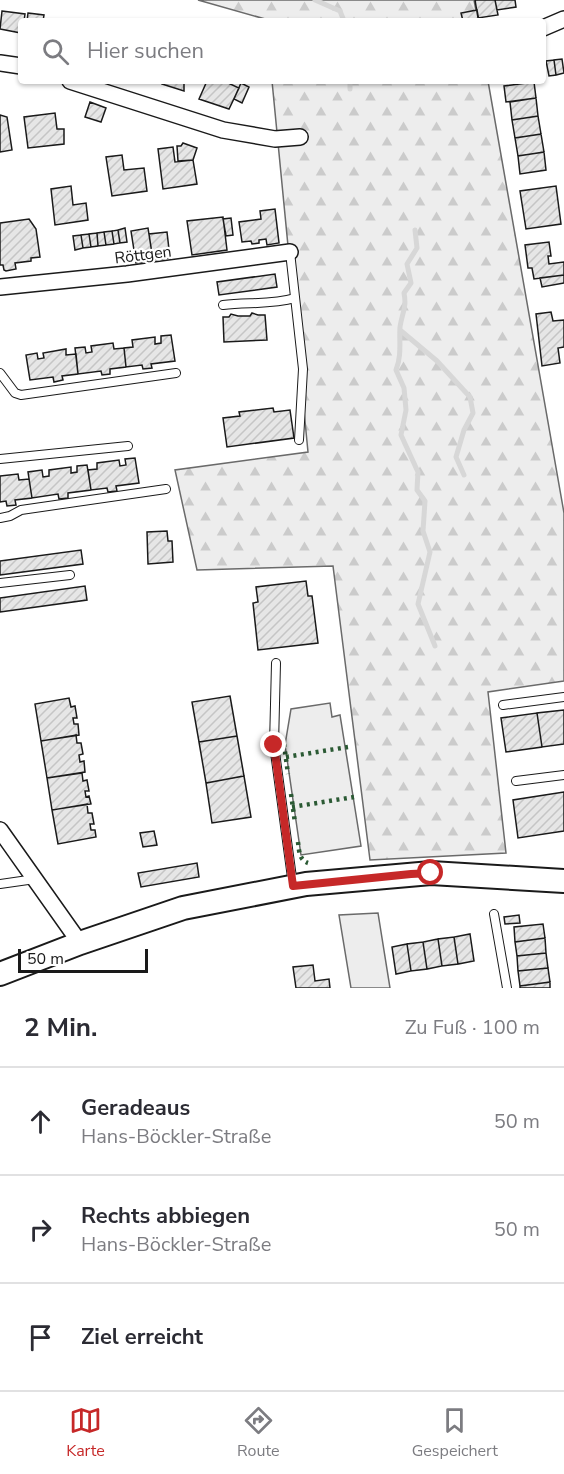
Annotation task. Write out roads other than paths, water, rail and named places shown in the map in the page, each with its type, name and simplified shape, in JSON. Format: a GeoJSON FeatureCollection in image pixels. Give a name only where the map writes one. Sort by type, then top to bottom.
{"type":"FeatureCollection","features":[{"type":"Feature","properties":{"kind":"street"},"geometry":{"type":"LineString","coordinates":[[546,27],[564,19]]}},
{"type":"Feature","properties":{"kind":"street"},"geometry":{"type":"LineString","coordinates":[[0,63],[18,66]]}},
{"type":"Feature","properties":{"kind":"street"},"geometry":{"type":"LineString","coordinates":[[79,84],[223,130],[275,139],[300,137]]}},
{"type":"Feature","properties":{"kind":"street","name":"Röttgen"},"geometry":{"type":"LineString","coordinates":[[0,287],[127,274],[290,252]]}},
{"type":"Feature","properties":{"kind":"street"},"geometry":{"type":"LineString","coordinates":[[0,830],[80,943]]}},
{"type":"Feature","properties":{"kind":"street"},"geometry":{"type":"LineString","coordinates":[[0,974],[80,943],[183,908],[293,886],[411,874],[564,881]]}},
{"type":"Feature","properties":{"kind":"lane"},"geometry":{"type":"LineString","coordinates":[[290,252],[303,369],[299,440]]}},
{"type":"Feature","properties":{"kind":"lane"},"geometry":{"type":"LineString","coordinates":[[223,305],[273,303],[295,298]]}},
{"type":"Feature","properties":{"kind":"lane"},"geometry":{"type":"LineString","coordinates":[[0,373],[15,393],[21,395],[176,373]]}},
{"type":"Feature","properties":{"kind":"lane"},"geometry":{"type":"LineString","coordinates":[[0,459],[128,446]]}},
{"type":"Feature","properties":{"kind":"lane"},"geometry":{"type":"LineString","coordinates":[[0,518],[21,510],[166,489]]}},
{"type":"Feature","properties":{"kind":"lane"},"geometry":{"type":"LineString","coordinates":[[0,583],[70,574]]}},
{"type":"Feature","properties":{"kind":"lane"},"geometry":{"type":"LineString","coordinates":[[276,663],[274,745],[293,886]]}},
{"type":"Feature","properties":{"kind":"lane"},"geometry":{"type":"LineString","coordinates":[[503,705],[564,697]]}},
{"type":"Feature","properties":{"kind":"lane"},"geometry":{"type":"LineString","coordinates":[[516,781],[564,775]]}},
{"type":"Feature","properties":{"kind":"lane"},"geometry":{"type":"LineString","coordinates":[[0,884],[35,879]]}},
{"type":"Feature","properties":{"kind":"lane"},"geometry":{"type":"LineString","coordinates":[[494,914],[507,988]]}},
{"type":"Feature","properties":{"kind":"waterway"},"geometry":{"type":"LineString","coordinates":[[315,0],[340,11],[343,18]]}},
{"type":"Feature","properties":{"kind":"waterway"},"geometry":{"type":"LineString","coordinates":[[350,84],[350,89]]}},
{"type":"Feature","properties":{"kind":"waterway"},"geometry":{"type":"LineString","coordinates":[[415,230],[417,248],[407,264],[411,283],[404,293],[405,307],[400,327],[400,354],[396,370],[404,388],[406,410],[401,435],[418,472],[417,490],[425,501],[423,531],[430,552],[418,604],[435,646]]}},
{"type":"Feature","properties":{"kind":"waterway"},"geometry":{"type":"LineString","coordinates":[[400,330],[437,361],[470,397],[473,413],[464,430],[456,457],[464,475]]}}]}
